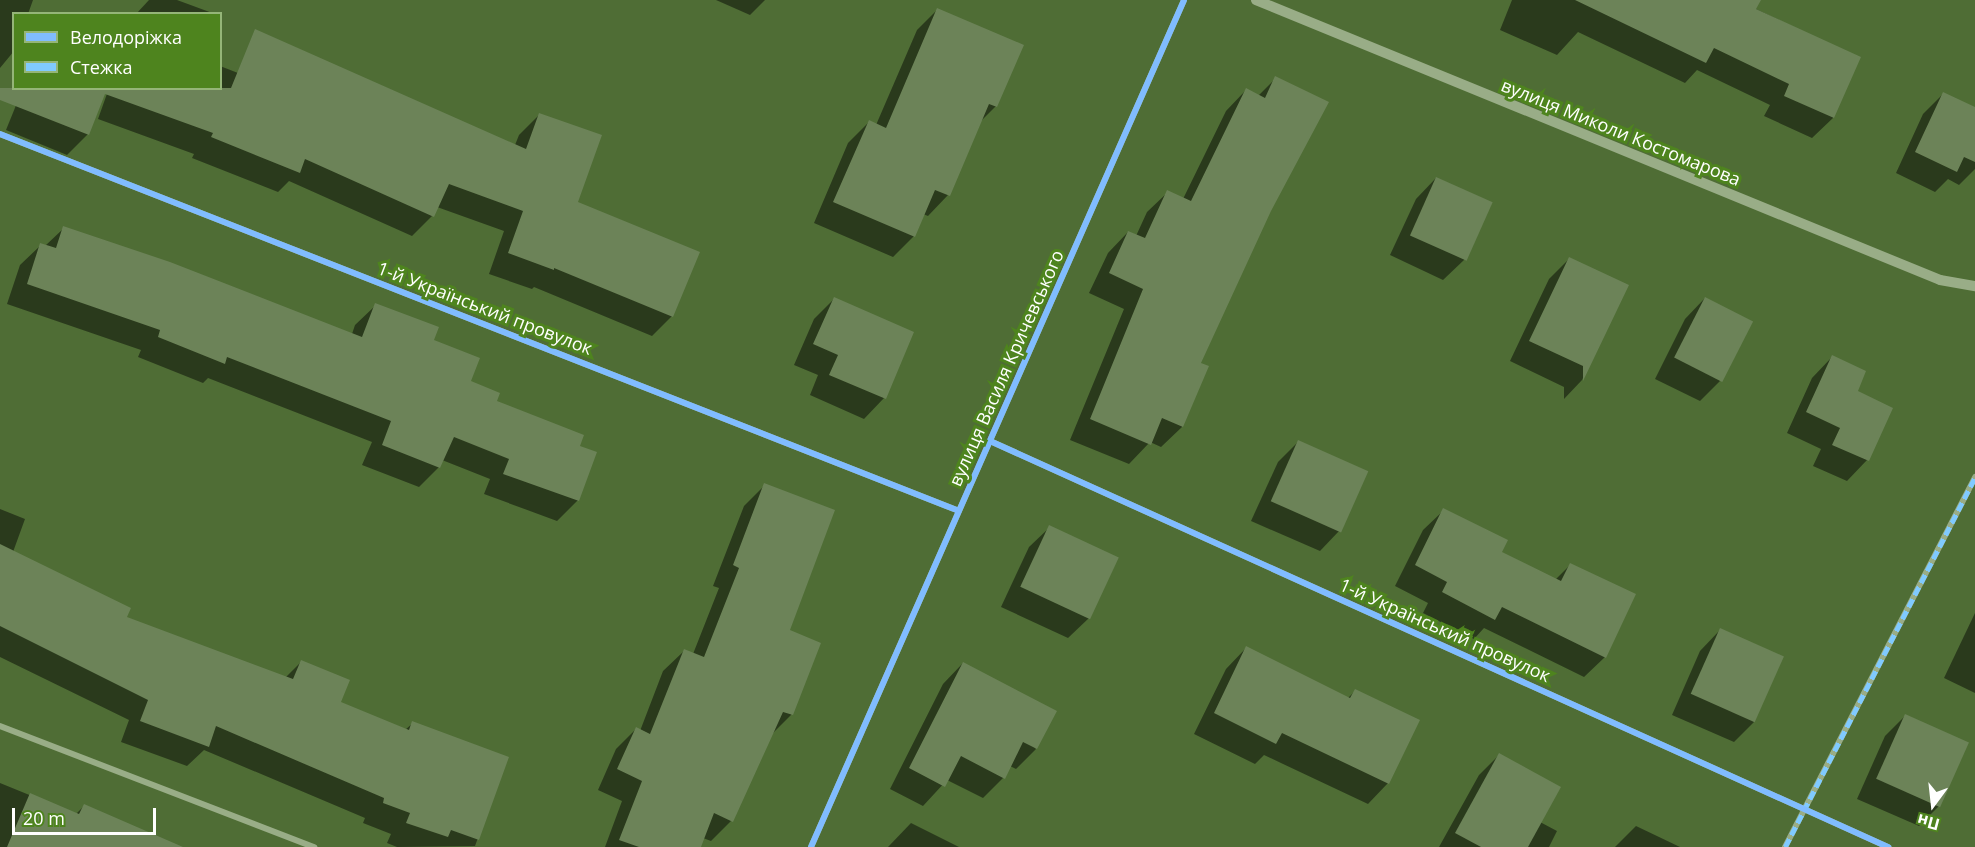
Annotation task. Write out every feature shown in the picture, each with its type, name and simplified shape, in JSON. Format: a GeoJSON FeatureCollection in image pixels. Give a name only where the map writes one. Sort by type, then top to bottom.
{"type":"FeatureCollection","features":[{"type":"Feature","properties":{"kind":"street","name":"вулиця Василя Кричевського"},"geometry":{"type":"LineString","coordinates":[[811,847],[1185,0]]}},
{"type":"Feature","properties":{"kind":"street","name":"вулиця Миколи Костомарова"},"geometry":{"type":"LineString","coordinates":[[1256,0],[1941,280],[1975,286]]}},
{"type":"Feature","properties":{"kind":"street","name":"1-й Український провулок"},"geometry":{"type":"LineString","coordinates":[[0,134],[959,511]]}},
{"type":"Feature","properties":{"kind":"street","name":"1-й Український провулок"},"geometry":{"type":"LineString","coordinates":[[990,441],[1888,847]]}},
{"type":"Feature","properties":{"kind":"street"},"geometry":{"type":"LineString","coordinates":[[1785,847],[1975,477]]}},
{"type":"Feature","properties":{"kind":"street"},"geometry":{"type":"LineString","coordinates":[[0,726],[314,847]]}},
{"type":"Feature","properties":{"kind":"building"},"geometry":{"type":"Polygon","coordinates":[[[1575,0],[1761,0],[1756,9],[1861,57],[1834,118],[1784,96],[1789,84],[1714,48],[1706,63],[1575,0]]]}},
{"type":"Feature","properties":{"kind":"building"},"geometry":{"type":"Polygon","coordinates":[[[937,8],[1024,45],[997,107],[989,104],[950,196],[935,190],[915,237],[833,202],[869,120],[886,128],[937,8]]]}},
{"type":"Feature","properties":{"kind":"building"},"geometry":{"type":"Polygon","coordinates":[[[255,29],[526,149],[539,113],[602,135],[578,202],[700,252],[673,317],[554,268],[554,270],[508,253],[523,211],[449,184],[434,217],[305,159],[300,173],[211,137],[213,133],[105,94],[89,135],[0,100],[0,88],[12,88],[12,90],[222,90],[222,88],[231,88],[255,29]]]}},
{"type":"Feature","properties":{"kind":"building"},"geometry":{"type":"Polygon","coordinates":[[[1275,76],[1329,102],[1271,211],[1201,363],[1209,366],[1183,427],[1162,418],[1151,445],[1090,419],[1143,289],[1109,273],[1128,231],[1145,238],[1167,190],[1191,201],[1246,88],[1265,98],[1275,76]]]}},
{"type":"Feature","properties":{"kind":"building"},"geometry":{"type":"Polygon","coordinates":[[[1943,92],[1975,107],[1975,162],[1964,157],[1957,172],[1915,152],[1943,92]]]}},
{"type":"Feature","properties":{"kind":"building"},"geometry":{"type":"Polygon","coordinates":[[[1436,177],[1493,202],[1467,261],[1410,235],[1436,177]]]}},
{"type":"Feature","properties":{"kind":"building"},"geometry":{"type":"Polygon","coordinates":[[[63,226],[170,262],[362,337],[375,303],[439,327],[434,340],[480,358],[471,381],[500,393],[497,401],[584,435],[580,446],[597,452],[579,501],[503,474],[509,459],[454,437],[440,468],[382,445],[391,421],[227,357],[225,364],[158,337],[160,330],[27,284],[40,243],[56,248],[63,226]]]}},
{"type":"Feature","properties":{"kind":"building"},"geometry":{"type":"Polygon","coordinates":[[[1569,257],[1629,285],[1583,381],[1583,366],[1529,341],[1569,257]]]}},
{"type":"Feature","properties":{"kind":"building"},"geometry":{"type":"Polygon","coordinates":[[[834,297],[914,332],[886,399],[829,375],[838,355],[813,344],[834,297]]]}},
{"type":"Feature","properties":{"kind":"building"},"geometry":{"type":"Polygon","coordinates":[[[1705,297],[1753,322],[1722,382],[1674,358],[1705,297]]]}},
{"type":"Feature","properties":{"kind":"building"},"geometry":{"type":"Polygon","coordinates":[[[1832,355],[1866,371],[1858,391],[1893,408],[1869,461],[1832,445],[1840,428],[1806,412],[1832,355]]]}},
{"type":"Feature","properties":{"kind":"building"},"geometry":{"type":"Polygon","coordinates":[[[1298,440],[1368,471],[1341,533],[1271,501],[1298,440]]]}},
{"type":"Feature","properties":{"kind":"building"},"geometry":{"type":"Polygon","coordinates":[[[764,483],[835,510],[790,630],[821,643],[793,715],[783,712],[733,822],[714,813],[701,847],[639,847],[619,840],[642,781],[617,769],[636,727],[650,734],[684,649],[704,657],[739,568],[733,565],[764,483]]]}},
{"type":"Feature","properties":{"kind":"building"},"geometry":{"type":"Polygon","coordinates":[[[1443,508],[1508,540],[1502,552],[1561,581],[1570,563],[1636,594],[1606,658],[1502,607],[1495,620],[1442,592],[1447,582],[1415,565],[1443,508]]]}},
{"type":"Feature","properties":{"kind":"building"},"geometry":{"type":"Polygon","coordinates":[[[1049,525],[1119,558],[1090,619],[1020,587],[1049,525]]]}},
{"type":"Feature","properties":{"kind":"building"},"geometry":{"type":"Polygon","coordinates":[[[0,544],[131,608],[127,617],[293,679],[301,660],[350,680],[341,702],[409,730],[412,721],[509,757],[479,840],[451,830],[448,837],[406,823],[410,813],[383,803],[384,798],[216,726],[209,747],[140,721],[148,700],[0,626],[0,544]]]}},
{"type":"Feature","properties":{"kind":"building"},"geometry":{"type":"Polygon","coordinates":[[[1720,628],[1784,656],[1755,722],[1691,694],[1720,628]]]}},
{"type":"Feature","properties":{"kind":"building"},"geometry":{"type":"Polygon","coordinates":[[[1246,646],[1350,698],[1355,689],[1420,720],[1389,784],[1282,733],[1276,744],[1214,713],[1246,646]]]}},
{"type":"Feature","properties":{"kind":"building"},"geometry":{"type":"Polygon","coordinates":[[[963,662],[1057,711],[1037,749],[1023,742],[1005,779],[961,756],[945,787],[909,768],[963,662]]]}},
{"type":"Feature","properties":{"kind":"building"},"geometry":{"type":"Polygon","coordinates":[[[1905,714],[1969,742],[1940,807],[1876,779],[1905,714]]]}},
{"type":"Feature","properties":{"kind":"building"},"geometry":{"type":"Polygon","coordinates":[[[1499,753],[1561,787],[1528,847],[1481,847],[1455,833],[1499,753]]]}},
{"type":"Feature","properties":{"kind":"building"},"geometry":{"type":"Polygon","coordinates":[[[30,793],[79,814],[84,804],[183,847],[7,847],[30,793]]]}},
{"type":"Feature","properties":{"kind":"marked path"},"geometry":{"type":"LineString","coordinates":[[1785,847],[1975,477]]}},
{"type":"Feature","properties":{"kind":"cycle path"},"geometry":{"type":"LineString","coordinates":[[811,847],[1184,0]]}},
{"type":"Feature","properties":{"kind":"cycle path"},"geometry":{"type":"LineString","coordinates":[[0,134],[959,511]]}},
{"type":"Feature","properties":{"kind":"cycle path"},"geometry":{"type":"LineString","coordinates":[[990,441],[1888,847]]}}]}
